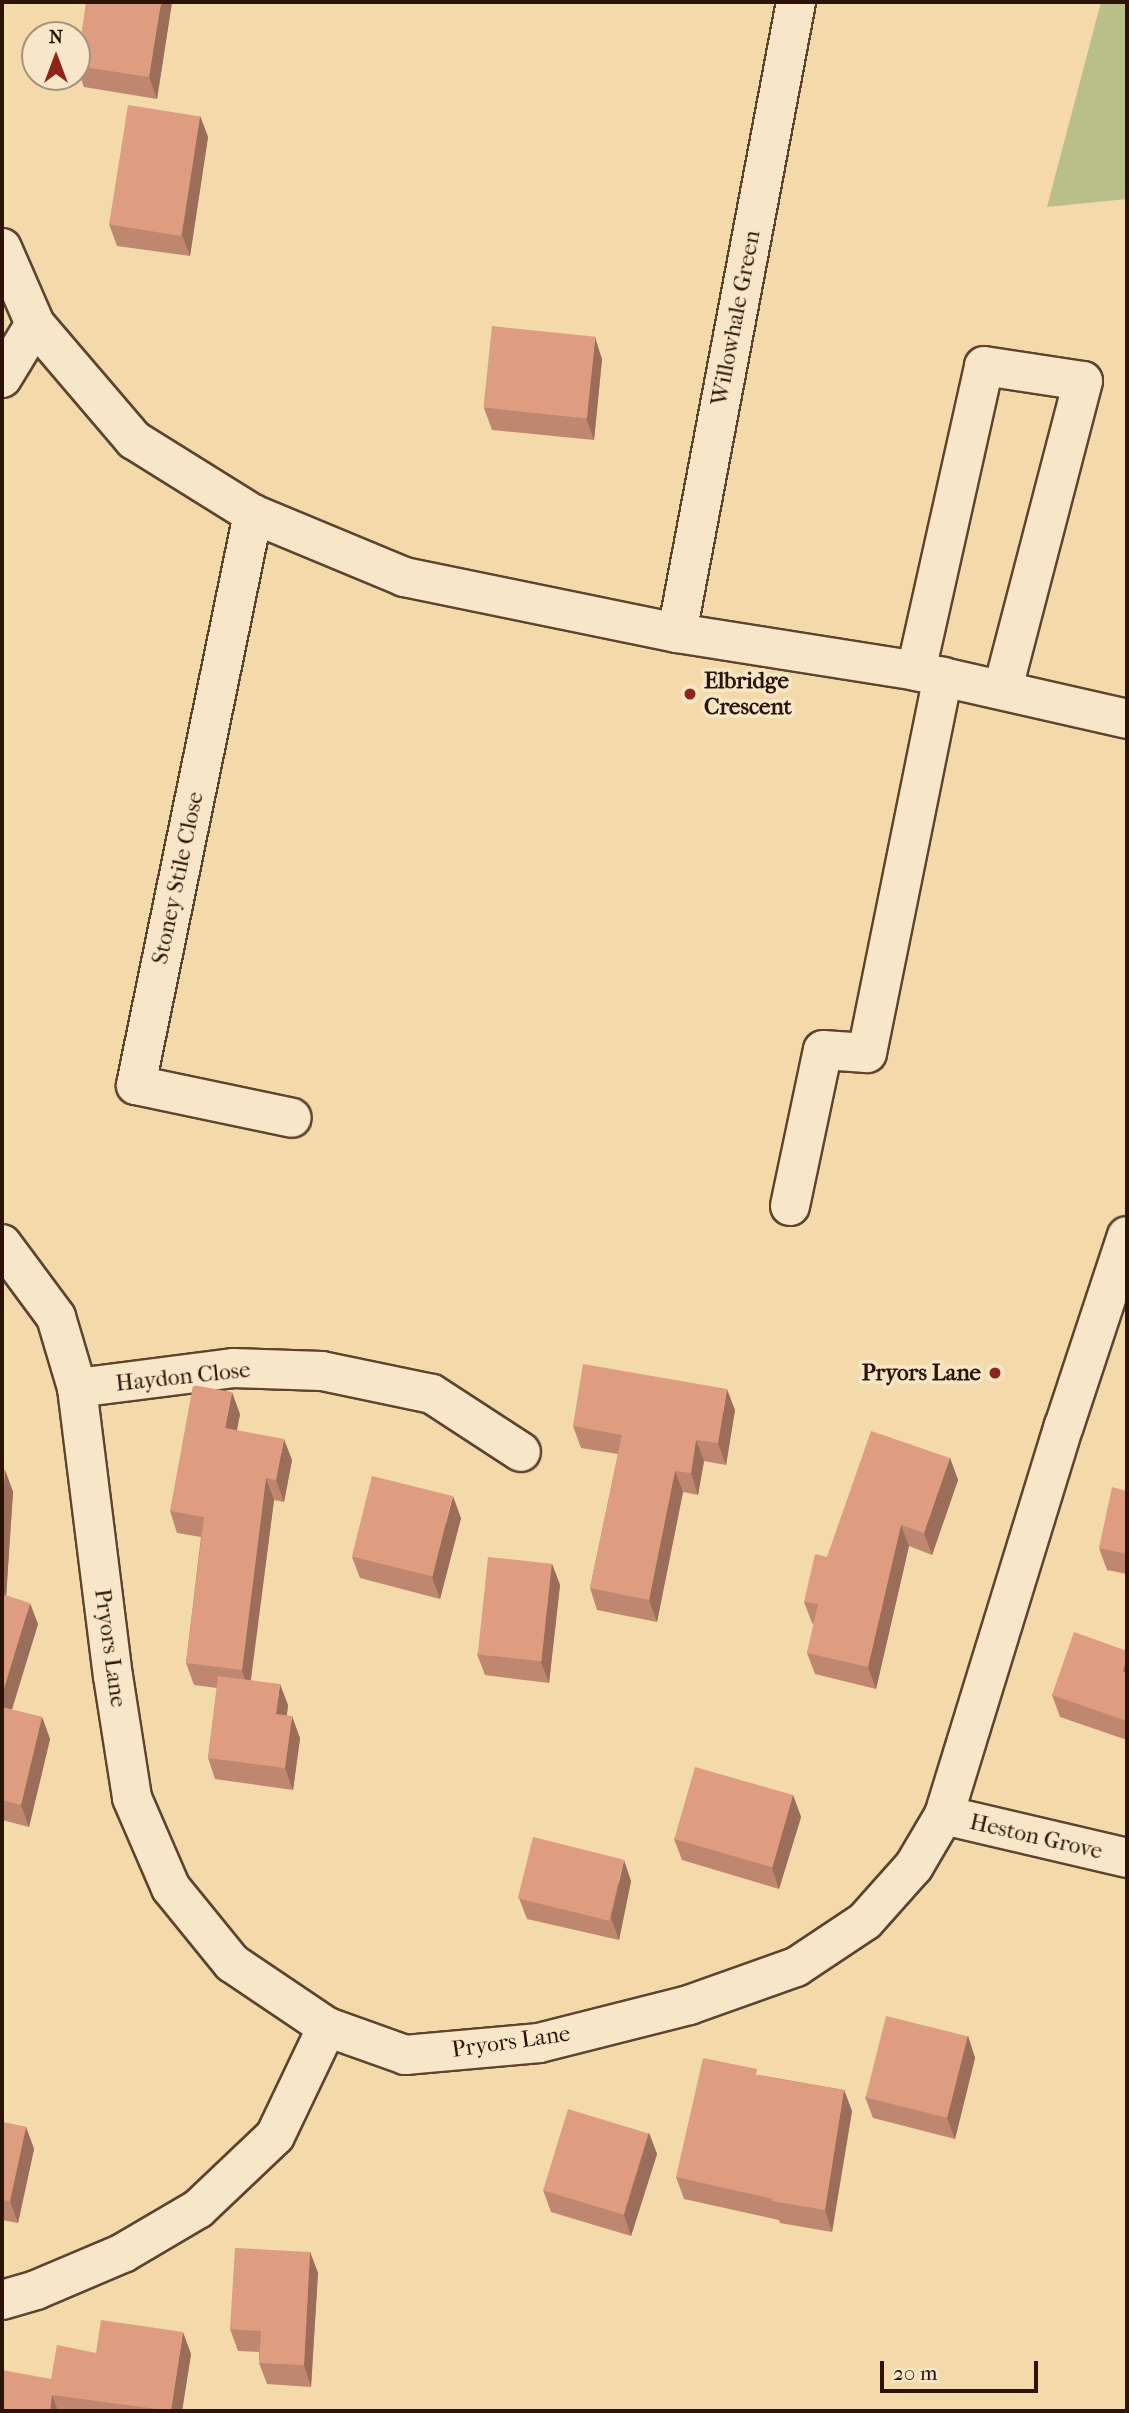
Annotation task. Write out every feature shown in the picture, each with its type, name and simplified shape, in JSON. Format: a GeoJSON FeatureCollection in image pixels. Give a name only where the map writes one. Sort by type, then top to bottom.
{"type":"FeatureCollection","features":[{"type":"Feature","properties":{"kind":"street","name":"Willowhale Green"},"geometry":{"type":"LineString","coordinates":[[677,633],[796,2]]}},
{"type":"Feature","properties":{"kind":"street"},"geometry":{"type":"LineString","coordinates":[[2,248],[35,324],[134,440],[253,514],[404,577],[677,633],[929,674],[1127,719]]}},
{"type":"Feature","properties":{"kind":"street"},"geometry":{"type":"LineString","coordinates":[[2,378],[35,324]]}},
{"type":"Feature","properties":{"kind":"street"},"geometry":{"type":"LineString","coordinates":[[790,1206],[823,1050],[867,1054],[929,674],[984,366],[1083,380],[1003,689]]}},
{"type":"Feature","properties":{"kind":"street","name":"Stoney Stile Close"},"geometry":{"type":"LineString","coordinates":[[253,514],[136,1085],[292,1118]]}},
{"type":"Feature","properties":{"kind":"street","name":"Pryors Lane"},"geometry":{"type":"LineString","coordinates":[[2,1244],[56,1317],[77,1388],[113,1676],[132,1798],[171,1888],[232,1963],[327,2027],[405,2055],[539,2043],[689,2005],[796,1967],[865,1921],[914,1866],[944,1815],[1064,1426],[1127,1236]]}},
{"type":"Feature","properties":{"kind":"street","name":"Haydon Close"},"geometry":{"type":"LineString","coordinates":[[77,1388],[233,1368],[321,1371],[432,1394],[521,1452]]}},
{"type":"Feature","properties":{"kind":"street","name":"Heston Grove"},"geometry":{"type":"LineString","coordinates":[[944,1815],[1127,1858]]}},
{"type":"Feature","properties":{"kind":"street"},"geometry":{"type":"LineString","coordinates":[[2,2300],[36,2290],[123,2253],[198,2209],[275,2136],[327,2027]]}},
{"type":"Feature","properties":{"kind":"green space"},"geometry":{"type":"Polygon","coordinates":[[[1101,2],[1127,2],[1127,199],[1047,207],[1101,2]]]}},
{"type":"Feature","properties":{"kind":"building"},"geometry":{"type":"Polygon","coordinates":[[[86,2],[161,2],[149,77],[91,68],[91,21],[83,21],[86,2]]]}},
{"type":"Feature","properties":{"kind":"building"},"geometry":{"type":"Polygon","coordinates":[[[128,105],[200,116],[181,236],[109,225],[128,105]]]}},
{"type":"Feature","properties":{"kind":"building"},"geometry":{"type":"Polygon","coordinates":[[[492,326],[595,337],[587,418],[483,408],[492,326]]]}},
{"type":"Feature","properties":{"kind":"building"},"geometry":{"type":"Polygon","coordinates":[[[583,1364],[727,1389],[718,1443],[696,1440],[691,1473],[675,1471],[649,1600],[590,1588],[622,1435],[573,1426],[583,1364]]]}},
{"type":"Feature","properties":{"kind":"building"},"geometry":{"type":"Polygon","coordinates":[[[193,1385],[232,1392],[225,1428],[284,1439],[276,1480],[266,1478],[242,1670],[186,1663],[204,1517],[170,1511],[193,1385]]]}},
{"type":"Feature","properties":{"kind":"building"},"geometry":{"type":"Polygon","coordinates":[[[871,1431],[950,1458],[924,1533],[901,1525],[868,1667],[807,1653],[818,1604],[804,1602],[815,1554],[827,1557],[871,1431]]]}},
{"type":"Feature","properties":{"kind":"building"},"geometry":{"type":"Polygon","coordinates":[[[2,1470],[5,1470],[2,1516],[2,1470]]]}},
{"type":"Feature","properties":{"kind":"building"},"geometry":{"type":"Polygon","coordinates":[[[372,1476],[453,1496],[432,1577],[352,1557],[372,1476]]]}},
{"type":"Feature","properties":{"kind":"building"},"geometry":{"type":"Polygon","coordinates":[[[1112,1487],[1127,1491],[1127,1554],[1099,1548],[1112,1487]]]}},
{"type":"Feature","properties":{"kind":"building"},"geometry":{"type":"Polygon","coordinates":[[[488,1557],[552,1564],[541,1661],[478,1654],[488,1557]]]}},
{"type":"Feature","properties":{"kind":"building"},"geometry":{"type":"Polygon","coordinates":[[[2,1594],[30,1603],[2,1695],[2,1594]]]}},
{"type":"Feature","properties":{"kind":"building"},"geometry":{"type":"Polygon","coordinates":[[[1074,1632],[1127,1651],[1123,1671],[1127,1673],[1127,1721],[1052,1695],[1074,1632]]]}},
{"type":"Feature","properties":{"kind":"building"},"geometry":{"type":"Polygon","coordinates":[[[218,1676],[280,1684],[276,1714],[292,1716],[285,1768],[208,1758],[218,1676]]]}},
{"type":"Feature","properties":{"kind":"building"},"geometry":{"type":"Polygon","coordinates":[[[2,1707],[42,1717],[21,1805],[2,1800],[2,1707]]]}},
{"type":"Feature","properties":{"kind":"building"},"geometry":{"type":"Polygon","coordinates":[[[695,1767],[793,1795],[772,1867],[674,1839],[695,1767]]]}},
{"type":"Feature","properties":{"kind":"building"},"geometry":{"type":"Polygon","coordinates":[[[533,1837],[624,1860],[609,1921],[518,1898],[533,1837]]]}},
{"type":"Feature","properties":{"kind":"building"},"geometry":{"type":"Polygon","coordinates":[[[886,2016],[968,2036],[947,2118],[866,2098],[886,2016]]]}},
{"type":"Feature","properties":{"kind":"building"},"geometry":{"type":"Polygon","coordinates":[[[703,2058],[757,2069],[756,2075],[844,2090],[825,2210],[772,2201],[773,2199],[676,2177],[703,2058]]]}},
{"type":"Feature","properties":{"kind":"building"},"geometry":{"type":"Polygon","coordinates":[[[568,2109],[648,2134],[623,2215],[543,2190],[568,2109]]]}},
{"type":"Feature","properties":{"kind":"building"},"geometry":{"type":"Polygon","coordinates":[[[2,2122],[26,2127],[10,2201],[2,2200],[2,2122]]]}},
{"type":"Feature","properties":{"kind":"building"},"geometry":{"type":"Polygon","coordinates":[[[235,2248],[310,2252],[304,2365],[259,2363],[261,2331],[230,2329],[235,2248]]]}},
{"type":"Feature","properties":{"kind":"building"},"geometry":{"type":"Polygon","coordinates":[[[101,2320],[183,2332],[171,2411],[52,2395],[50,2411],[2,2411],[2,2370],[51,2379],[57,2345],[96,2353],[101,2320]]]}},
{"type":"Feature","properties":{"kind":"place","name":"Elbridge Crescent"},"geometry":{"type":"Point","coordinates":[690,694]}},
{"type":"Feature","properties":{"kind":"place","name":"Pryors Lane"},"geometry":{"type":"Point","coordinates":[995,1373]}}]}
